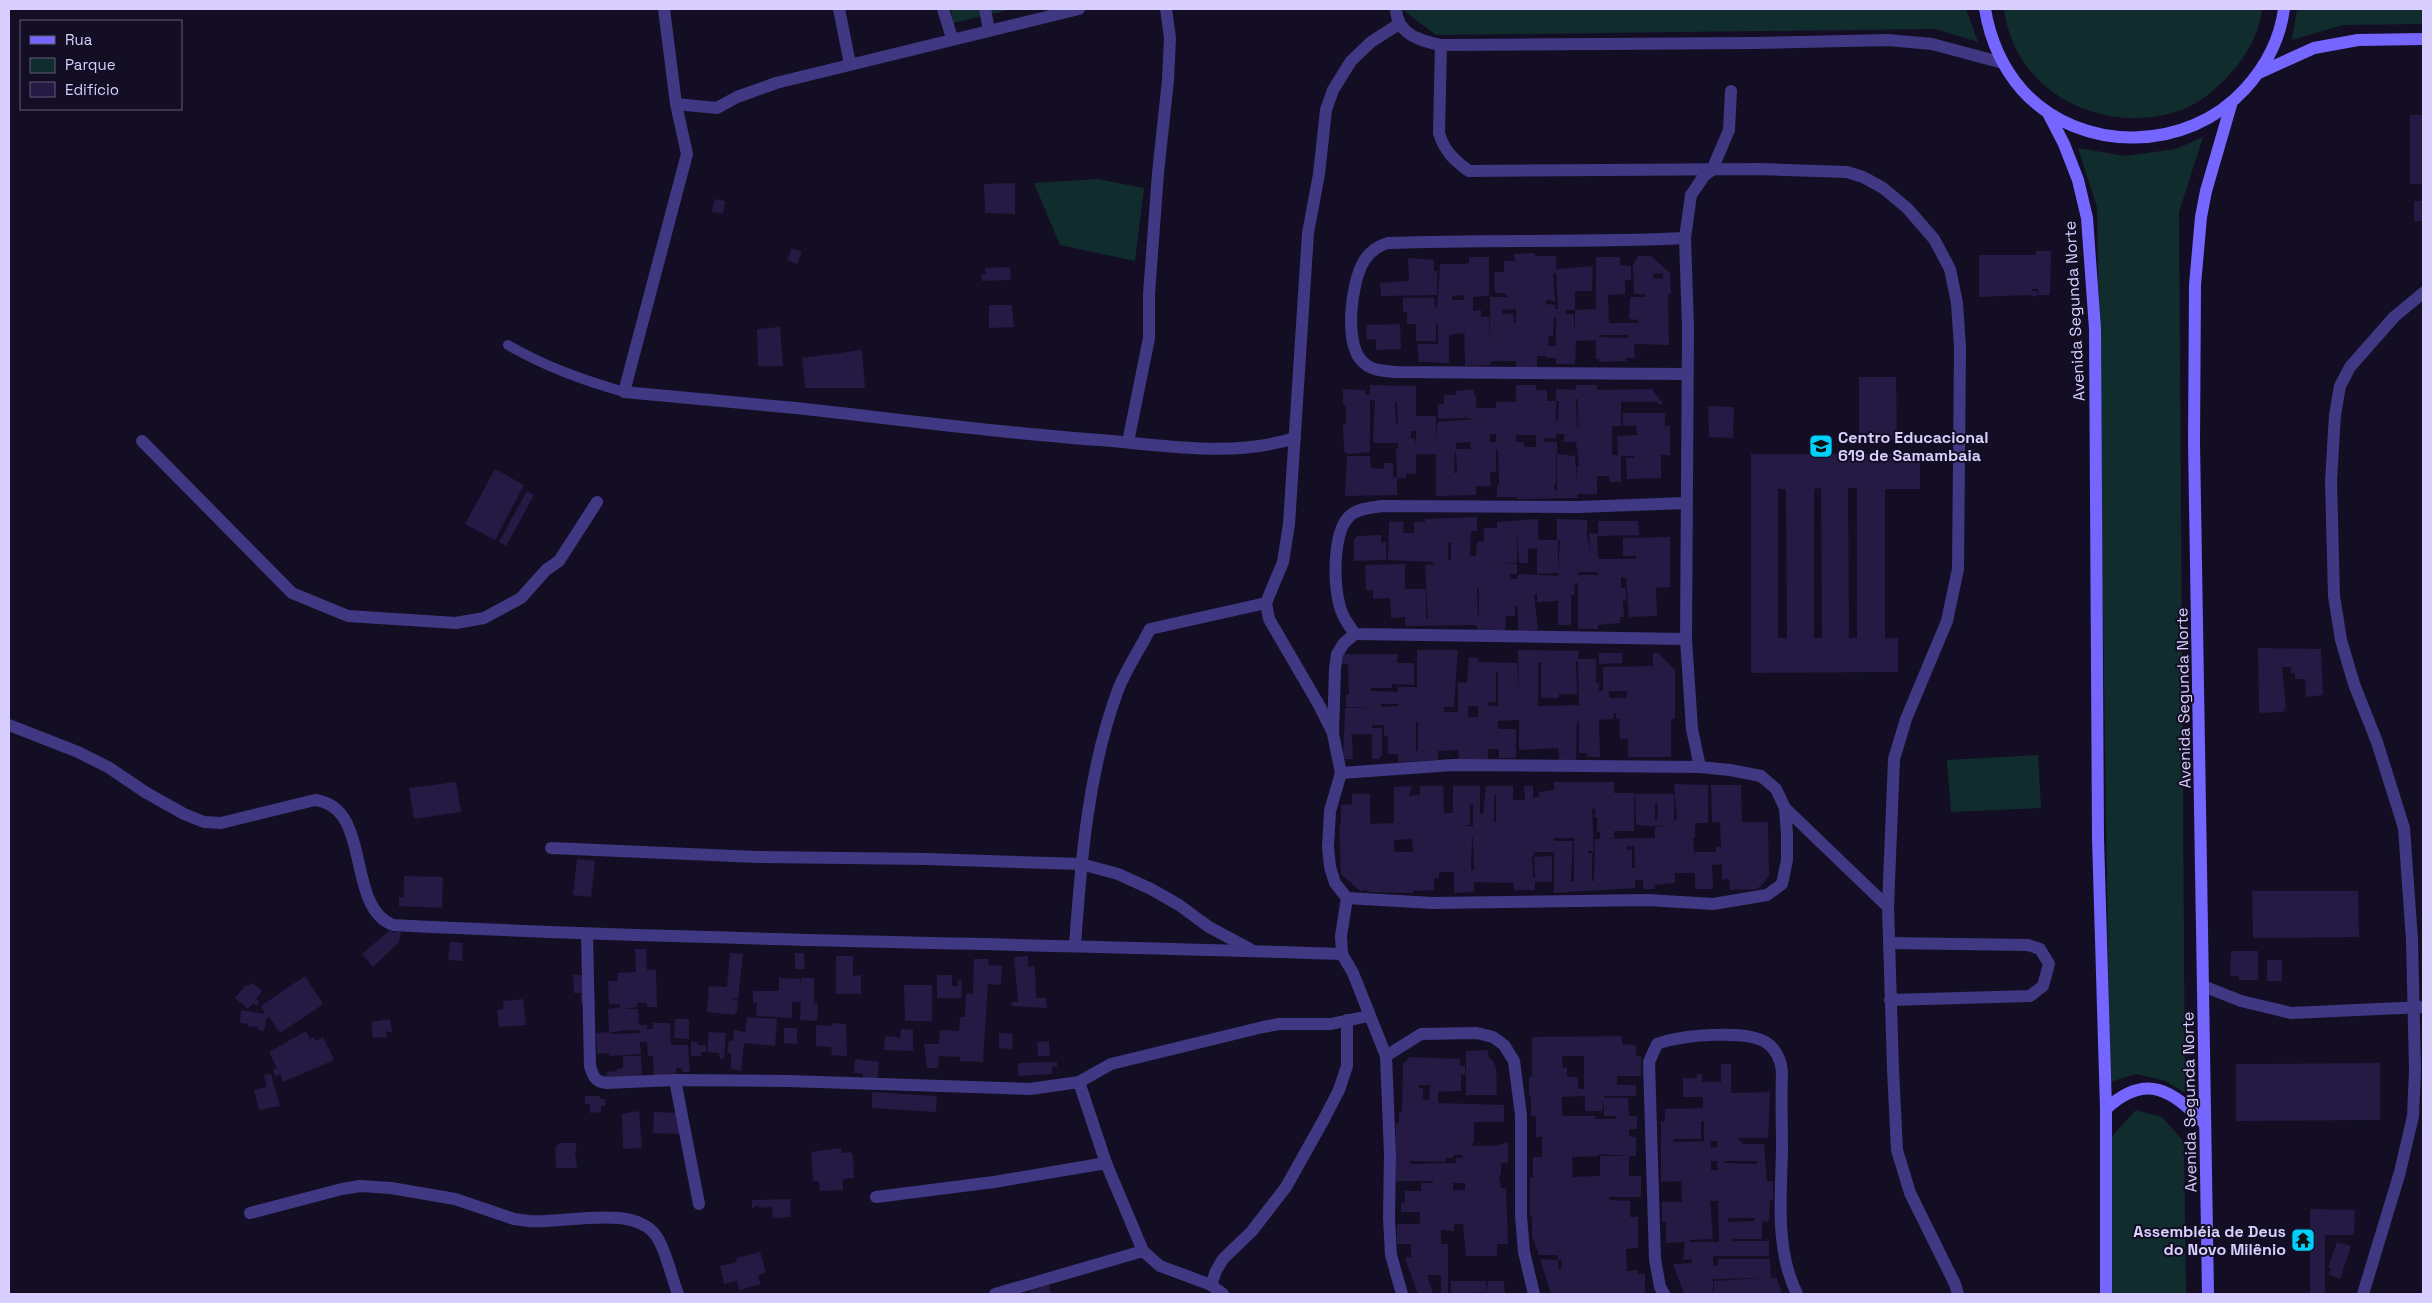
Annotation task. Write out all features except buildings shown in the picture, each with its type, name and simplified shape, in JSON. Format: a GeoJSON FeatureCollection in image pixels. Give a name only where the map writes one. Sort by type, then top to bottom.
{"type":"FeatureCollection","features":[{"type":"Feature","properties":{"kind":"street"},"geometry":{"type":"LineString","coordinates":[[664,9],[676,104],[687,154],[624,392],[804,409],[1052,437],[1235,449],[1271,445],[1295,438]]}},
{"type":"Feature","properties":{"kind":"street"},"geometry":{"type":"LineString","coordinates":[[839,9],[850,64]]}},
{"type":"Feature","properties":{"kind":"street"},"geometry":{"type":"LineString","coordinates":[[943,9],[952,38]]}},
{"type":"Feature","properties":{"kind":"street"},"geometry":{"type":"LineString","coordinates":[[985,9],[989,30]]}},
{"type":"Feature","properties":{"kind":"street"},"geometry":{"type":"LineString","coordinates":[[676,104],[716,108],[737,97],[776,83],[952,38],[1079,9]]}},
{"type":"Feature","properties":{"kind":"street"},"geometry":{"type":"LineString","coordinates":[[1128,442],[1149,338],[1149,294],[1158,173],[1170,55],[1166,9]]}},
{"type":"Feature","properties":{"kind":"street"},"geometry":{"type":"LineString","coordinates":[[1985,9],[1988,31],[2003,63],[2022,90],[2048,112],[2092,133],[2141,139],[2189,129],[2231,105],[2262,72],[2282,29],[2284,9]]}},
{"type":"Feature","properties":{"kind":"street"},"geometry":{"type":"LineString","coordinates":[[1334,734],[1319,704],[1268,619],[1266,603],[1283,562],[1289,524],[1308,233],[1319,174],[1326,110],[1337,82],[1351,61],[1395,15],[1409,34],[1422,41],[1441,44],[1752,43],[1888,40],[1932,44],[2003,63]]}},
{"type":"Feature","properties":{"kind":"street"},"geometry":{"type":"LineString","coordinates":[[2262,72],[2314,48],[2358,40],[2423,39]]}},
{"type":"Feature","properties":{"kind":"street"},"geometry":{"type":"LineString","coordinates":[[1441,44],[1440,133],[1442,145],[1449,154],[1470,171],[1808,170],[1847,172],[1862,177],[1883,188],[1906,208],[1934,239],[1950,269],[1957,303],[1960,348],[1958,569],[1947,621],[1906,718],[1894,759],[1888,907],[1890,1000],[1898,1150],[1910,1193],[1956,1284],[1958,1294]]}},
{"type":"Feature","properties":{"kind":"street"},"geometry":{"type":"LineString","coordinates":[[1700,767],[1692,729],[1686,639],[1687,374],[1685,238],[1691,195],[1700,181],[1712,170],[1729,130],[1731,91]]}},
{"type":"Feature","properties":{"kind":"street","name":"Avenida Segunda Norte"},"geometry":{"type":"LineString","coordinates":[[2208,1294],[2194,442],[2195,285],[2201,217],[2206,191],[2231,105]]}},
{"type":"Feature","properties":{"kind":"street","name":"Avenida Segunda Norte"},"geometry":{"type":"LineString","coordinates":[[2048,112],[2064,144],[2078,180],[2087,218],[2091,254],[2095,348],[2098,838],[2106,1109],[2106,1294]]}},
{"type":"Feature","properties":{"kind":"street"},"geometry":{"type":"LineString","coordinates":[[1685,238],[1630,241],[1445,241],[1388,243],[1378,246],[1364,260],[1358,272],[1352,300],[1352,338],[1357,356],[1365,364],[1376,370],[1397,372],[1687,374]]}},
{"type":"Feature","properties":{"kind":"street"},"geometry":{"type":"LineString","coordinates":[[2363,1294],[2400,1172],[2413,1116],[2418,1007],[2418,952],[2404,828],[2377,742],[2354,684],[2341,640],[2334,596],[2331,481],[2335,415],[2340,386],[2350,367],[2368,345],[2394,318],[2423,293]]}},
{"type":"Feature","properties":{"kind":"street"},"geometry":{"type":"LineString","coordinates":[[142,441],[232,529],[292,593],[348,616],[456,623],[484,618],[521,598],[546,570],[559,561],[597,502]]}},
{"type":"Feature","properties":{"kind":"street"},"geometry":{"type":"LineString","coordinates":[[1355,634],[1343,616],[1339,603],[1336,570],[1340,534],[1349,516],[1354,512],[1382,506],[1578,507],[1686,503]]}},
{"type":"Feature","properties":{"kind":"street"},"geometry":{"type":"LineString","coordinates":[[1075,944],[1081,864],[1098,761],[1118,689],[1150,629],[1266,603]]}},
{"type":"Feature","properties":{"kind":"street"},"geometry":{"type":"LineString","coordinates":[[1402,1294],[1391,1255],[1389,1218],[1390,1154],[1386,1056],[1353,973],[1342,954],[1341,936],[1347,898],[1335,883],[1330,867],[1328,847],[1330,811],[1341,773],[1334,734],[1333,699],[1338,654],[1344,643],[1355,634],[1686,639]]}},
{"type":"Feature","properties":{"kind":"street"},"geometry":{"type":"LineString","coordinates":[[9,725],[78,752],[108,767],[176,809],[204,822],[221,823],[315,800],[325,801],[341,812],[346,822],[371,903],[386,922],[393,925],[587,935],[1075,944],[1342,954]]}},
{"type":"Feature","properties":{"kind":"street"},"geometry":{"type":"LineString","coordinates":[[1341,773],[1452,765],[1700,767],[1761,776],[1776,789],[1785,808],[1888,907]]}},
{"type":"Feature","properties":{"kind":"street"},"geometry":{"type":"LineString","coordinates":[[1347,898],[1432,902],[1648,900],[1713,904],[1767,895],[1782,884],[1788,860],[1785,808]]}},
{"type":"Feature","properties":{"kind":"street"},"geometry":{"type":"LineString","coordinates":[[551,848],[756,857],[927,859],[1081,864],[1118,874],[1151,889],[1179,905],[1209,927],[1253,950]]}},
{"type":"Feature","properties":{"kind":"street"},"geometry":{"type":"LineString","coordinates":[[587,935],[590,1066],[594,1078],[599,1083],[676,1080],[788,1080],[1030,1089],[1079,1082],[1111,1064],[1263,1027],[1279,1024],[1330,1024],[1369,1016]]}},
{"type":"Feature","properties":{"kind":"street"},"geometry":{"type":"LineString","coordinates":[[1889,943],[2028,945],[2040,950],[2049,964],[2042,986],[2030,996],[1890,1000]]}},
{"type":"Feature","properties":{"kind":"street"},"geometry":{"type":"LineString","coordinates":[[2203,986],[2241,1001],[2291,1014],[2418,1007]]}},
{"type":"Feature","properties":{"kind":"street"},"geometry":{"type":"LineString","coordinates":[[1211,1285],[1223,1259],[1252,1231],[1286,1187],[1339,1090],[1347,1066],[1347,1020]]}},
{"type":"Feature","properties":{"kind":"street"},"geometry":{"type":"LineString","coordinates":[[1386,1056],[1421,1034],[1477,1033],[1492,1037],[1504,1045],[1514,1061],[1521,1115],[1524,1252],[1534,1294]]}},
{"type":"Feature","properties":{"kind":"street"},"geometry":{"type":"LineString","coordinates":[[1664,1294],[1660,1287],[1655,1259],[1648,1062],[1657,1044],[1689,1035],[1759,1039],[1773,1048],[1778,1056],[1782,1072],[1780,1204],[1782,1246],[1788,1272],[1796,1294]]}},
{"type":"Feature","properties":{"kind":"street"},"geometry":{"type":"LineString","coordinates":[[676,1080],[699,1204]]}},
{"type":"Feature","properties":{"kind":"street"},"geometry":{"type":"LineString","coordinates":[[1079,1082],[1106,1164],[1143,1251],[1160,1266],[1211,1285],[1223,1294]]}},
{"type":"Feature","properties":{"kind":"street"},"geometry":{"type":"LineString","coordinates":[[2106,1109],[2130,1091],[2144,1088],[2158,1090],[2170,1094],[2191,1110],[2205,1124]]}},
{"type":"Feature","properties":{"kind":"street"},"geometry":{"type":"LineString","coordinates":[[876,1197],[994,1182],[1106,1164]]}},
{"type":"Feature","properties":{"kind":"street"},"geometry":{"type":"LineString","coordinates":[[250,1213],[360,1186],[391,1188],[446,1198],[529,1221],[606,1218],[634,1220],[644,1224],[657,1238],[678,1294]]}},
{"type":"Feature","properties":{"kind":"street"},"geometry":{"type":"LineString","coordinates":[[995,1294],[1143,1251]]}},
{"type":"Feature","properties":{"kind":"lane"},"geometry":{"type":"LineString","coordinates":[[508,345],[539,363],[567,375],[624,392]]}},
{"type":"Feature","properties":{"kind":"green space"},"geometry":{"type":"Polygon","coordinates":[[[951,9],[1013,9],[953,23],[951,9]]]}},
{"type":"Feature","properties":{"kind":"green space"},"geometry":{"type":"Polygon","coordinates":[[[1404,9],[1966,9],[1978,42],[1935,29],[1436,35],[1404,11],[1404,9]]]}},
{"type":"Feature","properties":{"kind":"green space"},"geometry":{"type":"Polygon","coordinates":[[[2004,9],[2262,9],[2256,32],[2245,55],[2230,74],[2210,93],[2196,103],[2179,111],[2150,117],[2121,117],[2093,112],[2067,101],[2044,85],[2025,64],[2011,39],[2004,9]]]}},
{"type":"Feature","properties":{"kind":"green space"},"geometry":{"type":"Polygon","coordinates":[[[2297,9],[2423,9],[2423,24],[2343,25],[2292,40],[2297,9]]]}},
{"type":"Feature","properties":{"kind":"green space"},"geometry":{"type":"Polygon","coordinates":[[[2203,137],[2179,212],[2185,1093],[2166,1081],[2136,1074],[2110,1082],[2097,207],[2078,148],[2125,156],[2176,149],[2203,137]]]}},
{"type":"Feature","properties":{"kind":"green space"},"geometry":{"type":"Polygon","coordinates":[[[1097,179],[1144,188],[1135,261],[1060,245],[1034,183],[1097,179]]]}},
{"type":"Feature","properties":{"kind":"green space"},"geometry":{"type":"Polygon","coordinates":[[[2038,755],[2041,808],[1951,812],[1947,760],[2038,755]]]}},
{"type":"Feature","properties":{"kind":"green space"},"geometry":{"type":"Polygon","coordinates":[[[2136,1110],[2162,1117],[2184,1142],[2186,1294],[2108,1294],[2107,1142],[2136,1110]]]}},
{"type":"Feature","properties":{"kind":"place","name":"Centro Educacional 619 de Samambaia"},"geometry":{"type":"Point","coordinates":[1821,446]}},
{"type":"Feature","properties":{"kind":"place","name":"Assembléia de Deus do Novo Milênio"},"geometry":{"type":"Point","coordinates":[2303,1240]}}]}
